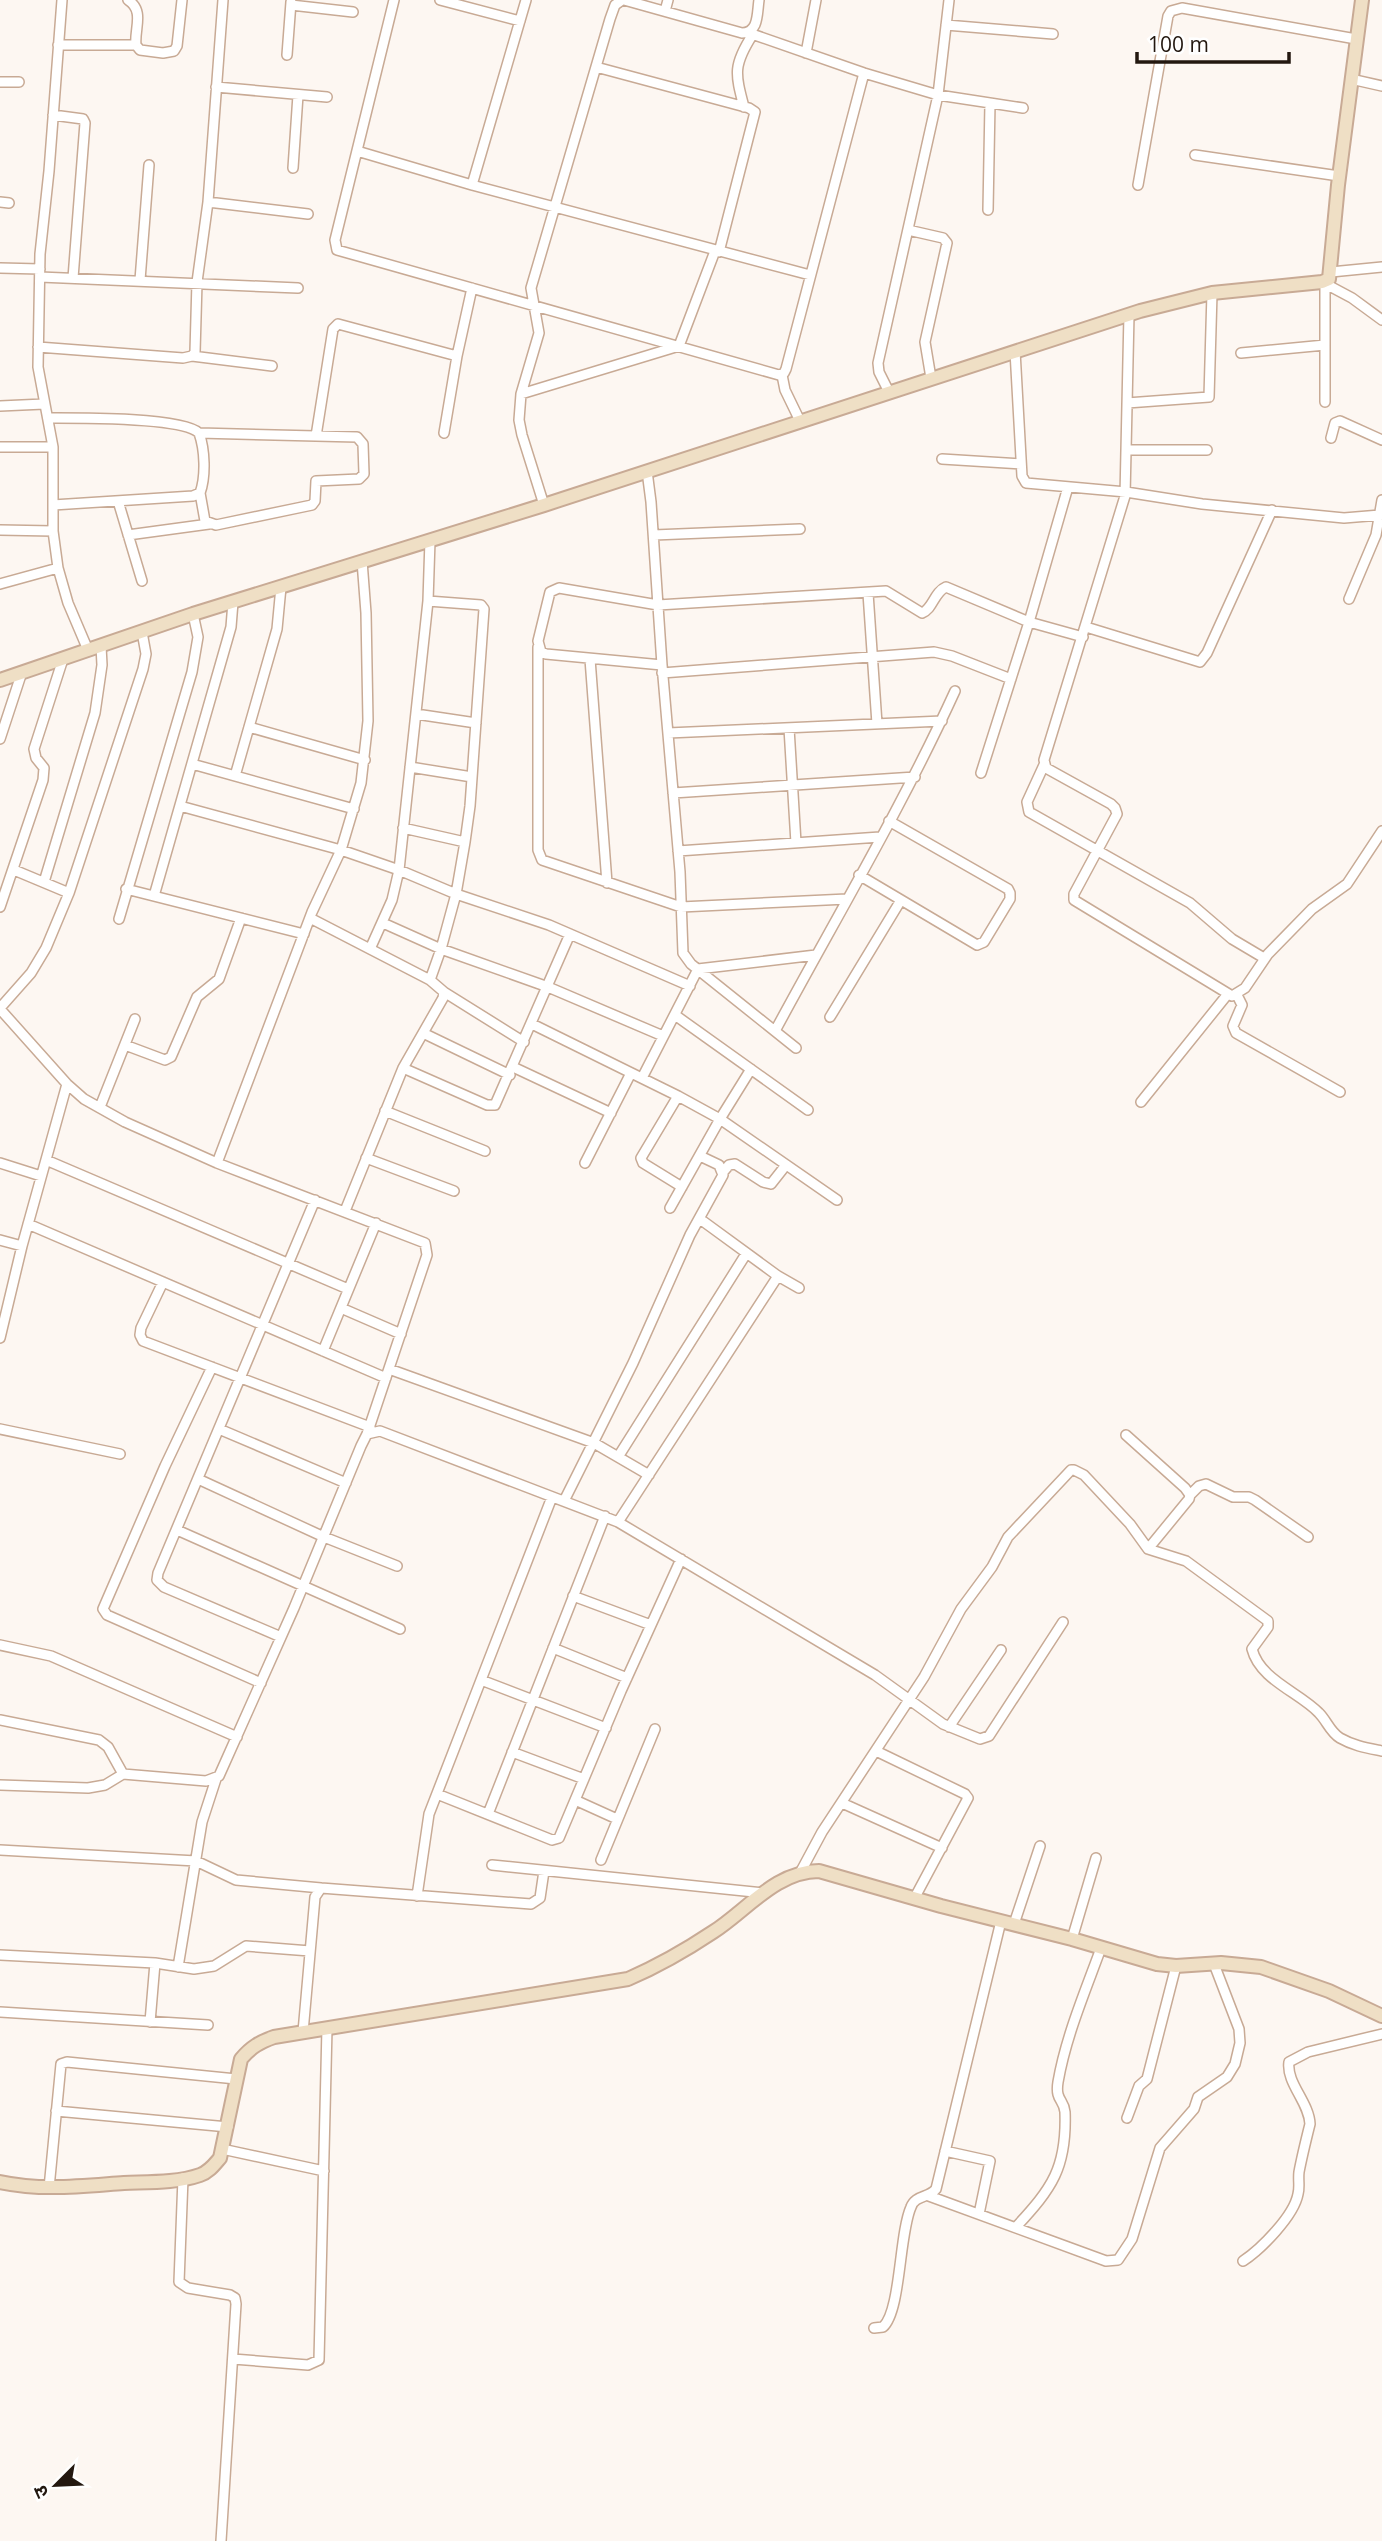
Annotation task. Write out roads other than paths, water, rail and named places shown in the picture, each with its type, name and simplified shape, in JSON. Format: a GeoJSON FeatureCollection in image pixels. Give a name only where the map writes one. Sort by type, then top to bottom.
{"type":"FeatureCollection","features":[{"type":"Feature","properties":{"kind":"street"},"geometry":{"type":"LineString","coordinates":[[44,882],[95,713],[102,666],[68,603],[58,568],[53,531],[53,446],[39,377],[40,273],[62,0]]}},
{"type":"Feature","properties":{"kind":"street"},"geometry":{"type":"LineString","coordinates":[[58,45],[136,46],[146,51],[174,51],[182,0]]}},
{"type":"Feature","properties":{"kind":"street"},"geometry":{"type":"LineString","coordinates":[[192,356],[197,341],[197,282],[208,202],[223,0]]}},
{"type":"Feature","properties":{"kind":"street"},"geometry":{"type":"LineString","coordinates":[[394,0],[335,240],[337,250],[782,375]]}},
{"type":"Feature","properties":{"kind":"street"},"geometry":{"type":"LineString","coordinates":[[440,0],[520,21]]}},
{"type":"Feature","properties":{"kind":"street"},"geometry":{"type":"LineString","coordinates":[[472,185],[526,0]]}},
{"type":"Feature","properties":{"kind":"street"},"geometry":{"type":"LineString","coordinates":[[544,505],[522,435],[519,407],[539,333],[531,288],[596,67],[619,0],[751,34],[938,95],[1023,108]]}},
{"type":"Feature","properties":{"kind":"street"},"geometry":{"type":"LineString","coordinates":[[665,11],[668,0]]}},
{"type":"Feature","properties":{"kind":"street"},"geometry":{"type":"LineString","coordinates":[[744,107],[736,72],[742,51],[756,23],[759,0]]}},
{"type":"Feature","properties":{"kind":"street"},"geometry":{"type":"LineString","coordinates":[[806,53],[816,0]]}},
{"type":"Feature","properties":{"kind":"street"},"geometry":{"type":"LineString","coordinates":[[889,392],[879,372],[878,363],[938,95],[949,0]]}},
{"type":"Feature","properties":{"kind":"street"},"geometry":{"type":"LineString","coordinates":[[1325,402],[1326,279],[1362,0]]}},
{"type":"Feature","properties":{"kind":"street"},"geometry":{"type":"LineString","coordinates":[[134,2],[138,13],[136,46]]}},
{"type":"Feature","properties":{"kind":"street"},"geometry":{"type":"LineString","coordinates":[[287,55],[291,3],[327,5],[353,12]]}},
{"type":"Feature","properties":{"kind":"street"},"geometry":{"type":"LineString","coordinates":[[1138,185],[1171,11],[1182,8],[1356,40]]}},
{"type":"Feature","properties":{"kind":"street"},"geometry":{"type":"LineString","coordinates":[[946,24],[1053,34]]}},
{"type":"Feature","properties":{"kind":"street"},"geometry":{"type":"LineString","coordinates":[[596,67],[753,109],[756,115],[717,251],[679,346]]}},
{"type":"Feature","properties":{"kind":"street"},"geometry":{"type":"LineString","coordinates":[[800,421],[785,390],[782,375],[786,369],[864,73]]}},
{"type":"Feature","properties":{"kind":"street"},"geometry":{"type":"LineString","coordinates":[[1351,79],[1382,86]]}},
{"type":"Feature","properties":{"kind":"street"},"geometry":{"type":"LineString","coordinates":[[0,82],[19,82]]}},
{"type":"Feature","properties":{"kind":"street"},"geometry":{"type":"LineString","coordinates":[[216,87],[327,97]]}},
{"type":"Feature","properties":{"kind":"street"},"geometry":{"type":"LineString","coordinates":[[293,168],[298,94]]}},
{"type":"Feature","properties":{"kind":"street"},"geometry":{"type":"LineString","coordinates":[[988,210],[990,103]]}},
{"type":"Feature","properties":{"kind":"street"},"geometry":{"type":"LineString","coordinates":[[53,115],[79,117],[85,123],[74,278]]}},
{"type":"Feature","properties":{"kind":"street"},"geometry":{"type":"LineString","coordinates":[[357,151],[472,185],[810,275]]}},
{"type":"Feature","properties":{"kind":"street"},"geometry":{"type":"LineString","coordinates":[[1195,155],[1339,176]]}},
{"type":"Feature","properties":{"kind":"street"},"geometry":{"type":"LineString","coordinates":[[140,280],[149,164]]}},
{"type":"Feature","properties":{"kind":"street"},"geometry":{"type":"LineString","coordinates":[[208,202],[308,214]]}},
{"type":"Feature","properties":{"kind":"street"},"geometry":{"type":"LineString","coordinates":[[908,230],[943,238],[947,243],[925,342],[931,378]]}},
{"type":"Feature","properties":{"kind":"street"},"geometry":{"type":"LineString","coordinates":[[0,680],[193,614],[544,505],[1129,314],[1212,293],[1326,279],[1382,267]]}},
{"type":"Feature","properties":{"kind":"street"},"geometry":{"type":"LineString","coordinates":[[0,268],[74,278],[298,288]]}},
{"type":"Feature","properties":{"kind":"street"},"geometry":{"type":"LineString","coordinates":[[1326,279],[1382,320]]}},
{"type":"Feature","properties":{"kind":"street"},"geometry":{"type":"LineString","coordinates":[[444,433],[472,288]]}},
{"type":"Feature","properties":{"kind":"street"},"geometry":{"type":"LineString","coordinates":[[1127,402],[1209,397],[1212,293]]}},
{"type":"Feature","properties":{"kind":"street"},"geometry":{"type":"LineString","coordinates":[[1129,314],[1126,492],[1044,765],[1027,802],[1029,811],[1190,904],[1233,939],[1265,958]]}},
{"type":"Feature","properties":{"kind":"street"},"geometry":{"type":"LineString","coordinates":[[316,436],[334,329],[338,324],[457,356]]}},
{"type":"Feature","properties":{"kind":"street"},"geometry":{"type":"LineString","coordinates":[[1241,353],[1325,345]]}},
{"type":"Feature","properties":{"kind":"street"},"geometry":{"type":"LineString","coordinates":[[521,394],[679,346]]}},
{"type":"Feature","properties":{"kind":"street"},"geometry":{"type":"LineString","coordinates":[[38,347],[183,358],[192,356],[272,366]]}},
{"type":"Feature","properties":{"kind":"street"},"geometry":{"type":"LineString","coordinates":[[1015,351],[1021,476],[1026,483],[1344,518],[1380,519]]}},
{"type":"Feature","properties":{"kind":"street"},"geometry":{"type":"LineString","coordinates":[[0,407],[44,404]]}},
{"type":"Feature","properties":{"kind":"street"},"geometry":{"type":"LineString","coordinates":[[49,418],[128,420],[187,426],[199,433],[360,439],[363,444],[363,477],[316,481],[315,501],[305,507],[128,535]]}},
{"type":"Feature","properties":{"kind":"street"},"geometry":{"type":"LineString","coordinates":[[1331,438],[1338,421],[1382,440]]}},
{"type":"Feature","properties":{"kind":"street"},"geometry":{"type":"LineString","coordinates":[[199,433],[202,442],[202,514],[209,524]]}},
{"type":"Feature","properties":{"kind":"street"},"geometry":{"type":"LineString","coordinates":[[0,447],[53,446]]}},
{"type":"Feature","properties":{"kind":"street"},"geometry":{"type":"LineString","coordinates":[[1127,450],[1207,450]]}},
{"type":"Feature","properties":{"kind":"street"},"geometry":{"type":"LineString","coordinates":[[942,459],[1021,464]]}},
{"type":"Feature","properties":{"kind":"street"},"geometry":{"type":"LineString","coordinates":[[647,471],[678,851],[683,953],[698,970],[796,1048]]}},
{"type":"Feature","properties":{"kind":"street"},"geometry":{"type":"LineString","coordinates":[[981,773],[1068,487]]}},
{"type":"Feature","properties":{"kind":"street"},"geometry":{"type":"LineString","coordinates":[[53,505],[179,498],[200,493]]}},
{"type":"Feature","properties":{"kind":"street"},"geometry":{"type":"LineString","coordinates":[[1349,599],[1373,545],[1382,500]]}},
{"type":"Feature","properties":{"kind":"street"},"geometry":{"type":"LineString","coordinates":[[118,501],[142,581]]}},
{"type":"Feature","properties":{"kind":"street"},"geometry":{"type":"LineString","coordinates":[[846,899],[681,907],[547,863],[539,855],[538,647],[548,598],[554,589],[658,605],[891,593],[922,613],[928,611],[939,592],[946,587],[1029,622],[1085,632],[1200,662],[1207,653],[1272,510]]}},
{"type":"Feature","properties":{"kind":"street"},"geometry":{"type":"LineString","coordinates":[[654,535],[800,529]]}},
{"type":"Feature","properties":{"kind":"street"},"geometry":{"type":"LineString","coordinates":[[0,530],[53,531]]}},
{"type":"Feature","properties":{"kind":"street"},"geometry":{"type":"LineString","coordinates":[[370,949],[392,900],[399,870],[428,601],[430,540]]}},
{"type":"Feature","properties":{"kind":"street"},"geometry":{"type":"LineString","coordinates":[[216,1163],[310,918],[341,850],[354,809],[365,760],[368,721],[368,660],[362,561]]}},
{"type":"Feature","properties":{"kind":"street"},"geometry":{"type":"LineString","coordinates":[[0,584],[58,568]]}},
{"type":"Feature","properties":{"kind":"street"},"geometry":{"type":"LineString","coordinates":[[235,775],[276,629],[281,586]]}},
{"type":"Feature","properties":{"kind":"street"},"geometry":{"type":"LineString","coordinates":[[868,593],[877,724]]}},
{"type":"Feature","properties":{"kind":"street"},"geometry":{"type":"LineString","coordinates":[[428,601],[481,605],[484,609],[477,723],[465,842],[456,894],[430,980]]}},
{"type":"Feature","properties":{"kind":"street"},"geometry":{"type":"LineString","coordinates":[[155,896],[230,626],[233,602]]}},
{"type":"Feature","properties":{"kind":"street"},"geometry":{"type":"LineString","coordinates":[[119,919],[195,661],[198,637],[193,614]]}},
{"type":"Feature","properties":{"kind":"street"},"geometry":{"type":"LineString","coordinates":[[142,632],[146,654],[143,669],[69,893],[46,948],[31,973],[0,1008],[67,1084],[100,1107],[155,1136],[216,1163],[418,1238],[428,1248],[368,1431],[304,1585],[222,1771],[216,1779],[202,1822],[178,1967]]}},
{"type":"Feature","properties":{"kind":"street"},"geometry":{"type":"LineString","coordinates":[[538,647],[546,654],[662,669],[943,653],[1011,679]]}},
{"type":"Feature","properties":{"kind":"street"},"geometry":{"type":"LineString","coordinates":[[0,907],[43,780],[44,768],[36,758],[34,749],[63,659]]}},
{"type":"Feature","properties":{"kind":"street"},"geometry":{"type":"LineString","coordinates":[[590,659],[607,883]]}},
{"type":"Feature","properties":{"kind":"street"},"geometry":{"type":"LineString","coordinates":[[0,740],[22,672]]}},
{"type":"Feature","properties":{"kind":"street"},"geometry":{"type":"LineString","coordinates":[[775,1031],[915,777],[955,691]]}},
{"type":"Feature","properties":{"kind":"street"},"geometry":{"type":"LineString","coordinates":[[416,714],[477,723]]}},
{"type":"Feature","properties":{"kind":"street"},"geometry":{"type":"LineString","coordinates":[[668,733],[942,721]]}},
{"type":"Feature","properties":{"kind":"street"},"geometry":{"type":"LineString","coordinates":[[248,727],[365,760]]}},
{"type":"Feature","properties":{"kind":"street"},"geometry":{"type":"LineString","coordinates":[[789,728],[796,843]]}},
{"type":"Feature","properties":{"kind":"street"},"geometry":{"type":"LineString","coordinates":[[192,764],[354,809]]}},
{"type":"Feature","properties":{"kind":"street"},"geometry":{"type":"LineString","coordinates":[[1044,765],[1115,808],[1117,814],[1074,894],[1074,900],[1150,944],[1227,995],[1237,995],[1245,988],[1265,958],[1316,904],[1347,884],[1382,831]]}},
{"type":"Feature","properties":{"kind":"street"},"geometry":{"type":"LineString","coordinates":[[410,767],[472,777]]}},
{"type":"Feature","properties":{"kind":"street"},"geometry":{"type":"LineString","coordinates":[[673,793],[915,777]]}},
{"type":"Feature","properties":{"kind":"street"},"geometry":{"type":"LineString","coordinates":[[180,806],[341,850],[399,870],[456,894],[570,934],[690,986]]}},
{"type":"Feature","properties":{"kind":"street"},"geometry":{"type":"LineString","coordinates":[[859,875],[977,945],[984,942],[1011,896],[1008,889],[889,821]]}},
{"type":"Feature","properties":{"kind":"street"},"geometry":{"type":"LineString","coordinates":[[403,828],[465,842]]}},
{"type":"Feature","properties":{"kind":"street"},"geometry":{"type":"LineString","coordinates":[[678,851],[880,837]]}},
{"type":"Feature","properties":{"kind":"street"},"geometry":{"type":"LineString","coordinates":[[14,870],[69,893]]}},
{"type":"Feature","properties":{"kind":"street"},"geometry":{"type":"LineString","coordinates":[[126,889],[304,934]]}},
{"type":"Feature","properties":{"kind":"street"},"geometry":{"type":"LineString","coordinates":[[830,1017],[901,900]]}},
{"type":"Feature","properties":{"kind":"street"},"geometry":{"type":"LineString","coordinates":[[125,1045],[161,1059],[170,1057],[197,997],[219,979],[241,918]]}},
{"type":"Feature","properties":{"kind":"street"},"geometry":{"type":"LineString","coordinates":[[310,918],[430,980],[444,992],[524,1042]]}},
{"type":"Feature","properties":{"kind":"street"},"geometry":{"type":"LineString","coordinates":[[383,923],[441,949],[548,987],[663,1036]]}},
{"type":"Feature","properties":{"kind":"street"},"geometry":{"type":"LineString","coordinates":[[403,1068],[491,1106],[498,1101],[570,934]]}},
{"type":"Feature","properties":{"kind":"street"},"geometry":{"type":"LineString","coordinates":[[698,970],[816,955]]}},
{"type":"Feature","properties":{"kind":"street"},"geometry":{"type":"LineString","coordinates":[[642,1078],[698,970]]}},
{"type":"Feature","properties":{"kind":"street"},"geometry":{"type":"LineString","coordinates":[[345,1211],[403,1068],[444,992]]}},
{"type":"Feature","properties":{"kind":"street"},"geometry":{"type":"LineString","coordinates":[[1141,1102],[1227,995]]}},
{"type":"Feature","properties":{"kind":"street"},"geometry":{"type":"LineString","coordinates":[[1237,995],[1242,1005],[1233,1026],[1236,1033],[1340,1092]]}},
{"type":"Feature","properties":{"kind":"street"},"geometry":{"type":"LineString","coordinates":[[675,1015],[808,1110]]}},
{"type":"Feature","properties":{"kind":"street"},"geometry":{"type":"LineString","coordinates":[[100,1107],[135,1019]]}},
{"type":"Feature","properties":{"kind":"street"},"geometry":{"type":"LineString","coordinates":[[532,1024],[720,1119],[837,1200]]}},
{"type":"Feature","properties":{"kind":"street"},"geometry":{"type":"LineString","coordinates":[[423,1033],[611,1113]]}},
{"type":"Feature","properties":{"kind":"street"},"geometry":{"type":"LineString","coordinates":[[670,1208],[751,1069]]}},
{"type":"Feature","properties":{"kind":"street"},"geometry":{"type":"LineString","coordinates":[[585,1163],[631,1073]]}},
{"type":"Feature","properties":{"kind":"street"},"geometry":{"type":"LineString","coordinates":[[0,1338],[2,1318],[67,1084]]}},
{"type":"Feature","properties":{"kind":"street"},"geometry":{"type":"LineString","coordinates":[[678,1096],[641,1158],[643,1163],[682,1187]]}},
{"type":"Feature","properties":{"kind":"street"},"geometry":{"type":"LineString","coordinates":[[385,1111],[485,1151]]}},
{"type":"Feature","properties":{"kind":"street"},"geometry":{"type":"LineString","coordinates":[[700,1156],[719,1165],[723,1172]]}},
{"type":"Feature","properties":{"kind":"street"},"geometry":{"type":"LineString","coordinates":[[366,1158],[454,1191]]}},
{"type":"Feature","properties":{"kind":"street"},"geometry":{"type":"LineString","coordinates":[[46,1160],[348,1289]]}},
{"type":"Feature","properties":{"kind":"street"},"geometry":{"type":"LineString","coordinates":[[0,1163],[41,1176]]}},
{"type":"Feature","properties":{"kind":"street"},"geometry":{"type":"LineString","coordinates":[[564,1501],[723,1172],[729,1164],[735,1164],[763,1182],[771,1184],[786,1165]]}},
{"type":"Feature","properties":{"kind":"street"},"geometry":{"type":"LineString","coordinates":[[281,1637],[159,1584],[158,1573],[314,1200]]}},
{"type":"Feature","properties":{"kind":"street"},"geometry":{"type":"LineString","coordinates":[[699,1219],[746,1254],[799,1288]]}},
{"type":"Feature","properties":{"kind":"street"},"geometry":{"type":"LineString","coordinates":[[323,1351],[376,1223]]}},
{"type":"Feature","properties":{"kind":"street"},"geometry":{"type":"LineString","coordinates":[[28,1224],[323,1351],[593,1443],[649,1475]]}},
{"type":"Feature","properties":{"kind":"street"},"geometry":{"type":"LineString","coordinates":[[0,1241],[22,1246]]}},
{"type":"Feature","properties":{"kind":"street"},"geometry":{"type":"LineString","coordinates":[[618,1457],[746,1254]]}},
{"type":"Feature","properties":{"kind":"street"},"geometry":{"type":"LineString","coordinates":[[618,1522],[778,1276]]}},
{"type":"Feature","properties":{"kind":"street"},"geometry":{"type":"LineString","coordinates":[[163,1282],[141,1328],[141,1339],[146,1343],[240,1377],[368,1431],[380,1431],[618,1522],[875,1675],[933,1718],[980,1739],[989,1735],[1062,1622]]}},
{"type":"Feature","properties":{"kind":"street"},"geometry":{"type":"LineString","coordinates":[[341,1308],[401,1334]]}},
{"type":"Feature","properties":{"kind":"street"},"geometry":{"type":"LineString","coordinates":[[212,1367],[165,1466],[103,1609],[107,1615],[261,1683]]}},
{"type":"Feature","properties":{"kind":"street"},"geometry":{"type":"LineString","coordinates":[[0,1429],[120,1454]]}},
{"type":"Feature","properties":{"kind":"street"},"geometry":{"type":"LineString","coordinates":[[219,1429],[346,1483]]}},
{"type":"Feature","properties":{"kind":"street"},"geometry":{"type":"LineString","coordinates":[[1126,1435],[1190,1495]]}},
{"type":"Feature","properties":{"kind":"street"},"geometry":{"type":"LineString","coordinates":[[800,1873],[842,1802],[910,1699],[961,1609],[995,1562],[1008,1537],[1066,1473],[1074,1470],[1083,1475],[1130,1524],[1148,1549],[1186,1561],[1268,1621],[1268,1627],[1252,1647],[1255,1658],[1263,1669],[1313,1708],[1336,1736],[1364,1749],[1382,1751]]}},
{"type":"Feature","properties":{"kind":"street"},"geometry":{"type":"LineString","coordinates":[[198,1479],[397,1566]]}},
{"type":"Feature","properties":{"kind":"street"},"geometry":{"type":"LineString","coordinates":[[1148,1549],[1190,1495],[1199,1486],[1206,1484],[1233,1497],[1249,1497],[1308,1537]]}},
{"type":"Feature","properties":{"kind":"street"},"geometry":{"type":"LineString","coordinates":[[417,1896],[425,1832],[437,1794],[552,1497]]}},
{"type":"Feature","properties":{"kind":"street"},"geometry":{"type":"LineString","coordinates":[[488,1814],[605,1516]]}},
{"type":"Feature","properties":{"kind":"street"},"geometry":{"type":"LineString","coordinates":[[177,1530],[400,1629]]}},
{"type":"Feature","properties":{"kind":"street"},"geometry":{"type":"LineString","coordinates":[[437,1794],[554,1840],[561,1836],[627,1678],[681,1559]]}},
{"type":"Feature","properties":{"kind":"street"},"geometry":{"type":"LineString","coordinates":[[573,1596],[651,1625]]}},
{"type":"Feature","properties":{"kind":"street"},"geometry":{"type":"LineString","coordinates":[[0,1645],[51,1656],[237,1737]]}},
{"type":"Feature","properties":{"kind":"street"},"geometry":{"type":"LineString","coordinates":[[553,1648],[627,1678]]}},
{"type":"Feature","properties":{"kind":"street"},"geometry":{"type":"LineString","coordinates":[[949,1727],[1002,1650]]}},
{"type":"Feature","properties":{"kind":"street"},"geometry":{"type":"LineString","coordinates":[[481,1680],[606,1728]]}},
{"type":"Feature","properties":{"kind":"street"},"geometry":{"type":"LineString","coordinates":[[0,1720],[99,1740],[108,1747],[123,1774]]}},
{"type":"Feature","properties":{"kind":"street"},"geometry":{"type":"LineString","coordinates":[[601,1860],[656,1729]]}},
{"type":"Feature","properties":{"kind":"street"},"geometry":{"type":"LineString","coordinates":[[876,1751],[967,1796],[967,1803],[914,1899]]}},
{"type":"Feature","properties":{"kind":"street"},"geometry":{"type":"LineString","coordinates":[[512,1752],[584,1779]]}},
{"type":"Feature","properties":{"kind":"street"},"geometry":{"type":"LineString","coordinates":[[0,1785],[88,1788],[105,1785],[123,1774],[200,1781],[216,1779]]}},
{"type":"Feature","properties":{"kind":"street"},"geometry":{"type":"LineString","coordinates":[[575,1800],[617,1819]]}},
{"type":"Feature","properties":{"kind":"street"},"geometry":{"type":"LineString","coordinates":[[842,1802],[942,1848]]}},
{"type":"Feature","properties":{"kind":"street"},"geometry":{"type":"LineString","coordinates":[[874,2328],[883,2327],[891,2315],[902,2243],[911,2207],[918,2199],[929,2196],[936,2189],[1008,1922],[1040,1846]]}},
{"type":"Feature","properties":{"kind":"street"},"geometry":{"type":"LineString","coordinates":[[0,1850],[196,1861],[236,1880],[531,1905],[540,1898],[544,1871]]}},
{"type":"Feature","properties":{"kind":"street"},"geometry":{"type":"LineString","coordinates":[[1072,1939],[1096,1858]]}},
{"type":"Feature","properties":{"kind":"street"},"geometry":{"type":"LineString","coordinates":[[492,1865],[764,1893]]}},
{"type":"Feature","properties":{"kind":"street"},"geometry":{"type":"LineString","coordinates":[[0,2182],[49,2188],[201,2175],[214,2167],[220,2158],[241,2059],[249,2049],[275,2037],[628,1979],[666,1961],[713,1933],[781,1881],[800,1873],[819,1871],[914,1899],[1072,1939],[1139,1960],[1176,1966],[1214,1964],[1261,1967],[1329,1991],[1382,2016]]}},
{"type":"Feature","properties":{"kind":"street"},"geometry":{"type":"LineString","coordinates":[[303,2032],[316,1897],[321,1888]]}},
{"type":"Feature","properties":{"kind":"street"},"geometry":{"type":"LineString","coordinates":[[0,1955],[155,1963],[194,1969],[214,1966],[241,1949],[253,1945],[310,1951]]}},
{"type":"Feature","properties":{"kind":"street"},"geometry":{"type":"LineString","coordinates":[[1016,2227],[1047,2192],[1059,2167],[1065,2110],[1056,2093],[1061,2063],[1101,1948]]}},
{"type":"Feature","properties":{"kind":"street"},"geometry":{"type":"LineString","coordinates":[[150,2022],[155,1963]]}},
{"type":"Feature","properties":{"kind":"street"},"geometry":{"type":"LineString","coordinates":[[929,2196],[1115,2262],[1132,2239],[1160,2148],[1194,2109],[1198,2097],[1227,2077],[1235,2064],[1240,2043],[1239,2029],[1214,1964]]}},
{"type":"Feature","properties":{"kind":"street"},"geometry":{"type":"LineString","coordinates":[[1127,2118],[1139,2086],[1147,2079],[1176,1966]]}},
{"type":"Feature","properties":{"kind":"street"},"geometry":{"type":"LineString","coordinates":[[0,2012],[208,2025]]}},
{"type":"Feature","properties":{"kind":"street"},"geometry":{"type":"LineString","coordinates":[[233,2359],[308,2365],[319,2360],[327,2028]]}},
{"type":"Feature","properties":{"kind":"street"},"geometry":{"type":"LineString","coordinates":[[1243,2261],[1270,2238],[1294,2205],[1298,2194],[1310,2115],[1291,2075],[1289,2062],[1308,2052],[1382,2034]]}},
{"type":"Feature","properties":{"kind":"street"},"geometry":{"type":"LineString","coordinates":[[49,2188],[61,2064],[67,2062],[236,2079]]}},
{"type":"Feature","properties":{"kind":"street"},"geometry":{"type":"LineString","coordinates":[[55,2111],[228,2127]]}},
{"type":"Feature","properties":{"kind":"street"},"geometry":{"type":"LineString","coordinates":[[222,2149],[324,2171]]}},
{"type":"Feature","properties":{"kind":"street"},"geometry":{"type":"LineString","coordinates":[[945,2151],[990,2161],[979,2214]]}},
{"type":"Feature","properties":{"kind":"street"},"geometry":{"type":"LineString","coordinates":[[183,2178],[179,2282],[188,2288],[225,2293],[235,2298],[221,2541]]}}]}
